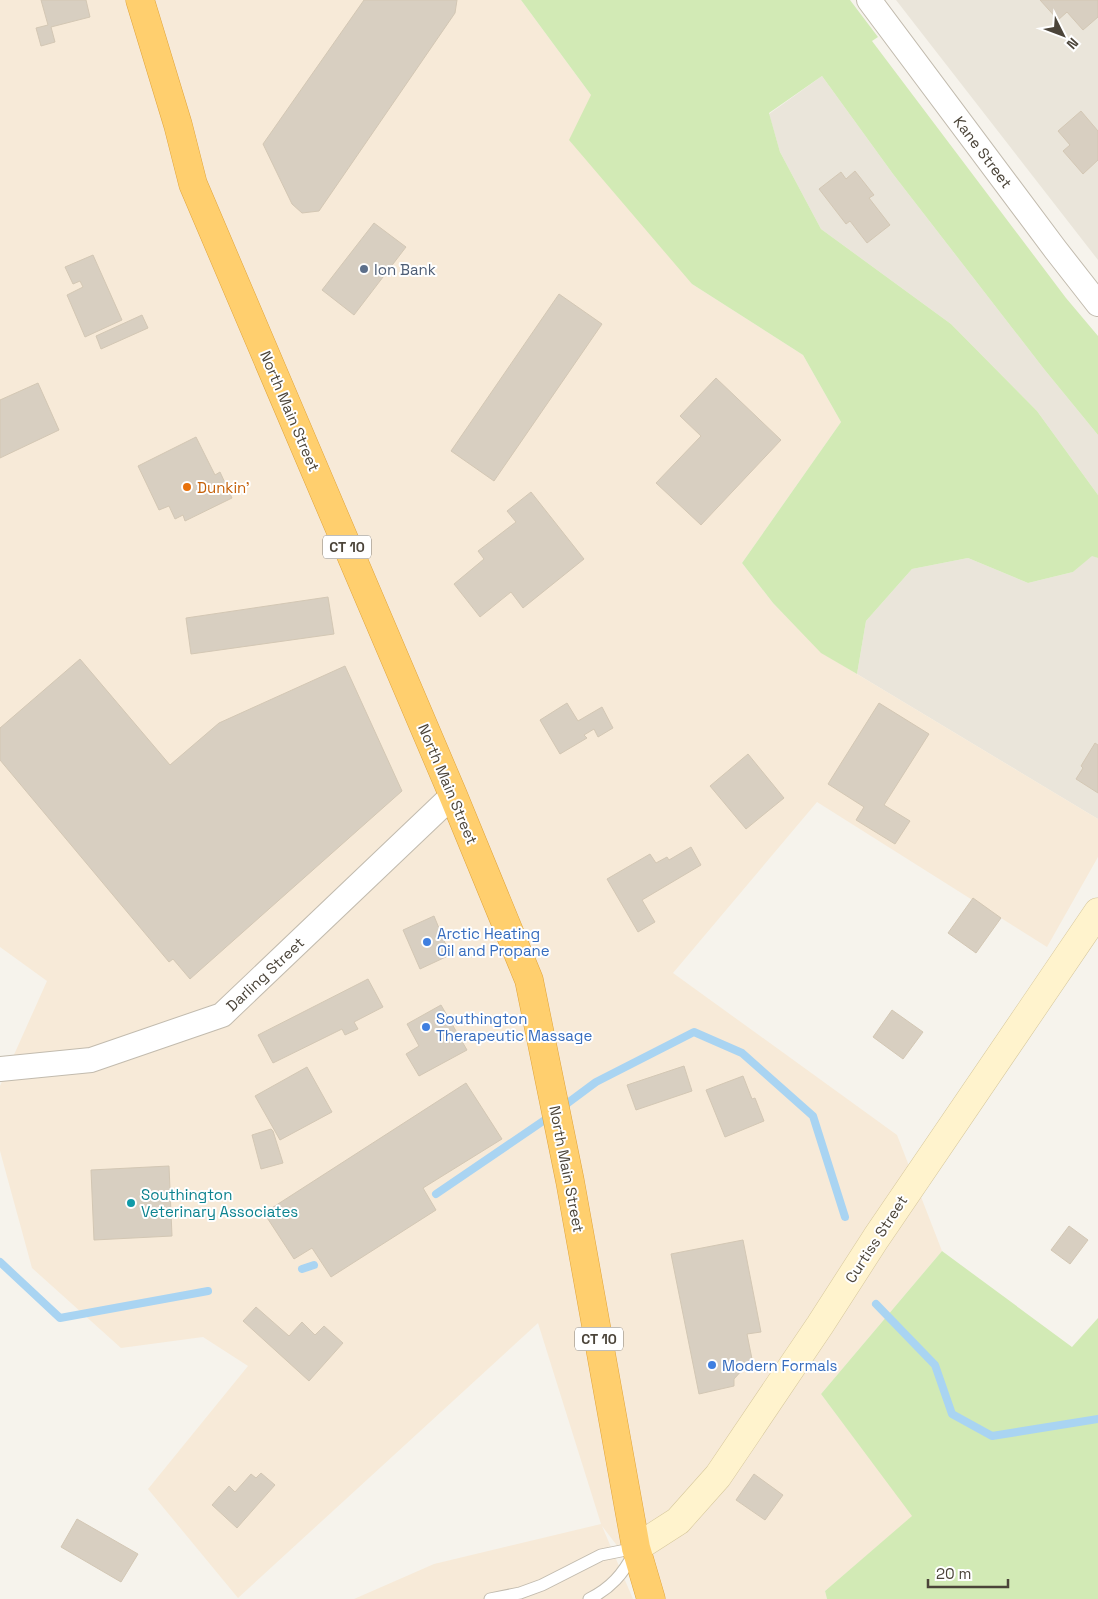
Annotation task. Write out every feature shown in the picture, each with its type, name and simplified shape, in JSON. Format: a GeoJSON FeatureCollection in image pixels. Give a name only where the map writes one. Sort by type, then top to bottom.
{"type":"FeatureCollection","features":[{"type":"Feature","properties":{"kind":"highway","name":"North Main Street"},"geometry":{"type":"LineString","coordinates":[[140,0],[178,125],[193,184],[453,795],[529,980],[560,1130],[636,1548],[651,1599]]}},
{"type":"Feature","properties":{"kind":"street","name":"Kane Street"},"geometry":{"type":"LineString","coordinates":[[869,0],[1098,304]]}},
{"type":"Feature","properties":{"kind":"street","name":"Darling Street"},"geometry":{"type":"LineString","coordinates":[[0,1069],[90,1060],[222,1015],[453,795]]}},
{"type":"Feature","properties":{"kind":"street","name":"Curtiss Street"},"geometry":{"type":"LineString","coordinates":[[636,1548],[678,1521],[718,1476],[820,1326],[881,1230],[1098,912]]}},
{"type":"Feature","properties":{"kind":"lane"},"geometry":{"type":"LineString","coordinates":[[490,1599],[520,1593],[542,1585],[601,1555],[636,1548]]}},
{"type":"Feature","properties":{"kind":"lane"},"geometry":{"type":"LineString","coordinates":[[589,1599],[611,1584],[624,1571],[636,1548]]}},
{"type":"Feature","properties":{"kind":"shaded area"},"geometry":{"type":"Polygon","coordinates":[[[0,0],[521,0],[591,95],[692,284],[803,355],[841,422],[742,563],[773,603],[822,653],[1098,819],[1098,857],[1047,947],[817,802],[673,973],[897,1135],[942,1251],[821,1394],[913,1516],[825,1591],[827,1599],[658,1599],[602,1526],[633,1599],[354,1599],[434,1564],[601,1524],[538,1323],[238,1598],[148,1489],[248,1366],[203,1337],[121,1348],[32,1268],[0,1151],[0,1086],[47,981],[0,947],[0,0]]]}},
{"type":"Feature","properties":{"kind":"shaded area"},"geometry":{"type":"Polygon","coordinates":[[[896,0],[1098,0],[1098,260],[896,0]]]}},
{"type":"Feature","properties":{"kind":"shaded area"},"geometry":{"type":"Polygon","coordinates":[[[822,76],[893,174],[1044,369],[1098,435],[1098,495],[1037,411],[951,324],[821,229],[780,152],[769,114],[822,76]]]}},
{"type":"Feature","properties":{"kind":"shaded area"},"geometry":{"type":"Polygon","coordinates":[[[1092,555],[1098,558],[1098,819],[857,674],[866,621],[912,569],[968,558],[1028,583],[1073,572],[1092,555]]]}},
{"type":"Feature","properties":{"kind":"green space"},"geometry":{"type":"Polygon","coordinates":[[[521,0],[850,0],[878,37],[872,41],[1066,298],[1098,336],[1098,435],[1044,369],[893,174],[822,76],[769,113],[780,152],[821,229],[951,324],[1037,411],[1098,495],[1098,558],[1092,556],[1073,572],[1028,583],[968,558],[912,569],[866,621],[857,674],[821,653],[773,603],[742,563],[841,422],[803,355],[692,284],[569,140],[591,95],[521,0]]]}},
{"type":"Feature","properties":{"kind":"green space"},"geometry":{"type":"Polygon","coordinates":[[[942,1251],[1072,1347],[1098,1318],[1098,1599],[827,1599],[825,1591],[912,1516],[821,1394],[942,1251]]]}},
{"type":"Feature","properties":{"kind":"building"},"geometry":{"type":"Polygon","coordinates":[[[41,0],[86,0],[90,17],[51,27],[55,42],[41,46],[36,28],[48,25],[41,0]]]}},
{"type":"Feature","properties":{"kind":"building"},"geometry":{"type":"Polygon","coordinates":[[[364,0],[457,0],[455,13],[319,211],[302,213],[292,204],[263,144],[364,0]]]}},
{"type":"Feature","properties":{"kind":"building"},"geometry":{"type":"Polygon","coordinates":[[[1040,0],[1098,0],[1098,17],[1083,30],[1067,12],[1058,20],[1040,0]]]}},
{"type":"Feature","properties":{"kind":"building"},"geometry":{"type":"Polygon","coordinates":[[[1081,111],[1098,131],[1098,160],[1083,174],[1063,151],[1070,145],[1058,131],[1081,111]]]}},
{"type":"Feature","properties":{"kind":"building"},"geometry":{"type":"Polygon","coordinates":[[[855,171],[874,195],[869,198],[890,225],[867,243],[850,221],[846,224],[819,189],[841,172],[846,179],[855,171]]]}},
{"type":"Feature","properties":{"kind":"building","name":"Ion Bank"},"geometry":{"type":"Polygon","coordinates":[[[374,223],[406,247],[354,315],[322,290],[374,223]]]}},
{"type":"Feature","properties":{"kind":"building"},"geometry":{"type":"Polygon","coordinates":[[[93,255],[122,320],[85,337],[67,295],[83,287],[80,281],[73,284],[65,267],[93,255]]]}},
{"type":"Feature","properties":{"kind":"building"},"geometry":{"type":"Polygon","coordinates":[[[559,294],[602,324],[494,481],[451,451],[559,294]]]}},
{"type":"Feature","properties":{"kind":"building"},"geometry":{"type":"Polygon","coordinates":[[[142,315],[148,328],[101,349],[96,336],[142,315]]]}},
{"type":"Feature","properties":{"kind":"building"},"geometry":{"type":"Polygon","coordinates":[[[716,378],[781,440],[701,525],[656,483],[701,436],[680,416],[716,378]]]}},
{"type":"Feature","properties":{"kind":"building"},"geometry":{"type":"Polygon","coordinates":[[[38,383],[59,430],[0,458],[0,400],[38,383]]]}},
{"type":"Feature","properties":{"kind":"building","name":"Dunkin'"},"geometry":{"type":"Polygon","coordinates":[[[196,437],[215,475],[220,472],[232,498],[185,521],[183,515],[175,519],[169,506],[159,510],[138,466],[196,437]]]}},
{"type":"Feature","properties":{"kind":"building"},"geometry":{"type":"Polygon","coordinates":[[[531,492],[584,559],[523,608],[511,592],[480,617],[454,584],[484,559],[478,551],[516,522],[507,511],[531,492]]]}},
{"type":"Feature","properties":{"kind":"building"},"geometry":{"type":"Polygon","coordinates":[[[328,597],[334,634],[191,654],[186,618],[328,597]]]}},
{"type":"Feature","properties":{"kind":"building"},"geometry":{"type":"Polygon","coordinates":[[[80,659],[170,765],[219,723],[345,666],[402,791],[190,979],[173,959],[169,962],[0,760],[0,728],[80,659]]]}},
{"type":"Feature","properties":{"kind":"building"},"geometry":{"type":"Polygon","coordinates":[[[567,703],[578,721],[602,707],[613,728],[598,737],[594,729],[584,735],[587,738],[560,754],[540,720],[567,703]]]}},
{"type":"Feature","properties":{"kind":"building"},"geometry":{"type":"Polygon","coordinates":[[[879,703],[929,734],[884,805],[910,821],[895,844],[856,820],[864,807],[828,784],[879,703]]]}},
{"type":"Feature","properties":{"kind":"building"},"geometry":{"type":"Polygon","coordinates":[[[1095,743],[1098,745],[1098,793],[1076,779],[1083,768],[1081,766],[1095,743]]]}},
{"type":"Feature","properties":{"kind":"building"},"geometry":{"type":"Polygon","coordinates":[[[748,754],[784,798],[746,829],[710,786],[748,754]]]}},
{"type":"Feature","properties":{"kind":"building"},"geometry":{"type":"Polygon","coordinates":[[[691,847],[701,865],[642,900],[655,922],[638,932],[607,879],[650,854],[656,863],[667,857],[669,860],[691,847]]]}},
{"type":"Feature","properties":{"kind":"building"},"geometry":{"type":"Polygon","coordinates":[[[973,898],[1001,918],[976,953],[948,933],[973,898]]]}},
{"type":"Feature","properties":{"kind":"building","name":"Arctic Heating Oil and Propane"},"geometry":{"type":"Polygon","coordinates":[[[434,916],[450,955],[420,969],[403,930],[434,916]]]}},
{"type":"Feature","properties":{"kind":"building"},"geometry":{"type":"Polygon","coordinates":[[[368,979],[383,1007],[354,1022],[358,1029],[345,1035],[342,1029],[273,1063],[258,1035],[368,979]]]}},
{"type":"Feature","properties":{"kind":"building"},"geometry":{"type":"Polygon","coordinates":[[[441,1005],[467,1050],[419,1076],[406,1054],[419,1046],[407,1024],[441,1005]]]}},
{"type":"Feature","properties":{"kind":"building"},"geometry":{"type":"Polygon","coordinates":[[[892,1010],[923,1032],[903,1059],[873,1037],[892,1010]]]}},
{"type":"Feature","properties":{"kind":"building"},"geometry":{"type":"Polygon","coordinates":[[[684,1066],[692,1091],[636,1110],[627,1085],[684,1066]]]}},
{"type":"Feature","properties":{"kind":"building"},"geometry":{"type":"Polygon","coordinates":[[[307,1067],[332,1112],[280,1140],[255,1096],[307,1067]]]}},
{"type":"Feature","properties":{"kind":"building"},"geometry":{"type":"Polygon","coordinates":[[[743,1076],[752,1099],[755,1098],[764,1121],[725,1137],[706,1090],[743,1076]]]}},
{"type":"Feature","properties":{"kind":"building"},"geometry":{"type":"Polygon","coordinates":[[[466,1083],[502,1139],[423,1188],[436,1210],[331,1277],[312,1248],[294,1259],[264,1213],[466,1083]]]}},
{"type":"Feature","properties":{"kind":"building"},"geometry":{"type":"Polygon","coordinates":[[[271,1129],[283,1163],[261,1169],[252,1135],[271,1129]]]}},
{"type":"Feature","properties":{"kind":"building","name":"Southington Veterinary Associates"},"geometry":{"type":"Polygon","coordinates":[[[169,1166],[172,1236],[94,1240],[91,1170],[169,1166]]]}},
{"type":"Feature","properties":{"kind":"building"},"geometry":{"type":"Polygon","coordinates":[[[1069,1226],[1088,1240],[1070,1264],[1051,1250],[1069,1226]]]}},
{"type":"Feature","properties":{"kind":"building"},"geometry":{"type":"Polygon","coordinates":[[[743,1240],[761,1332],[747,1334],[752,1359],[734,1379],[734,1386],[699,1394],[671,1254],[743,1240]]]}},
{"type":"Feature","properties":{"kind":"building"},"geometry":{"type":"Polygon","coordinates":[[[256,1307],[289,1336],[302,1322],[315,1335],[324,1326],[343,1343],[309,1381],[243,1321],[256,1307]]]}},
{"type":"Feature","properties":{"kind":"building"},"geometry":{"type":"Polygon","coordinates":[[[261,1473],[275,1485],[237,1528],[212,1505],[229,1486],[235,1492],[251,1474],[256,1478],[261,1473]]]}},
{"type":"Feature","properties":{"kind":"building"},"geometry":{"type":"Polygon","coordinates":[[[754,1474],[783,1495],[765,1520],[736,1500],[754,1474]]]}},
{"type":"Feature","properties":{"kind":"building"},"geometry":{"type":"Polygon","coordinates":[[[77,1519],[138,1554],[121,1582],[61,1547],[77,1519]]]}},
{"type":"Feature","properties":{"kind":"waterway"},"geometry":{"type":"LineString","coordinates":[[561,1108],[596,1082],[694,1032],[742,1053],[813,1116],[845,1217]]}},
{"type":"Feature","properties":{"kind":"waterway"},"geometry":{"type":"LineString","coordinates":[[436,1194],[552,1115]]}},
{"type":"Feature","properties":{"kind":"waterway"},"geometry":{"type":"LineString","coordinates":[[0,1262],[60,1318],[208,1291]]}},
{"type":"Feature","properties":{"kind":"waterway"},"geometry":{"type":"LineString","coordinates":[[302,1269],[314,1265]]}},
{"type":"Feature","properties":{"kind":"waterway"},"geometry":{"type":"LineString","coordinates":[[876,1304],[935,1365],[952,1414],[992,1436],[1098,1419]]}},
{"type":"Feature","properties":{"kind":"place","name":"Ion Bank"},"geometry":{"type":"Point","coordinates":[364,269]}},
{"type":"Feature","properties":{"kind":"place","name":"Dunkin'"},"geometry":{"type":"Point","coordinates":[187,487]}},
{"type":"Feature","properties":{"kind":"place","name":"Arctic Heating Oil and Propane"},"geometry":{"type":"Point","coordinates":[427,942]}},
{"type":"Feature","properties":{"kind":"place","name":"Southington Therapeutic Massage"},"geometry":{"type":"Point","coordinates":[426,1027]}},
{"type":"Feature","properties":{"kind":"place","name":"Southington Veterinary Associates"},"geometry":{"type":"Point","coordinates":[131,1203]}},
{"type":"Feature","properties":{"kind":"place","name":"Modern Formals"},"geometry":{"type":"Point","coordinates":[712,1365]}}]}
